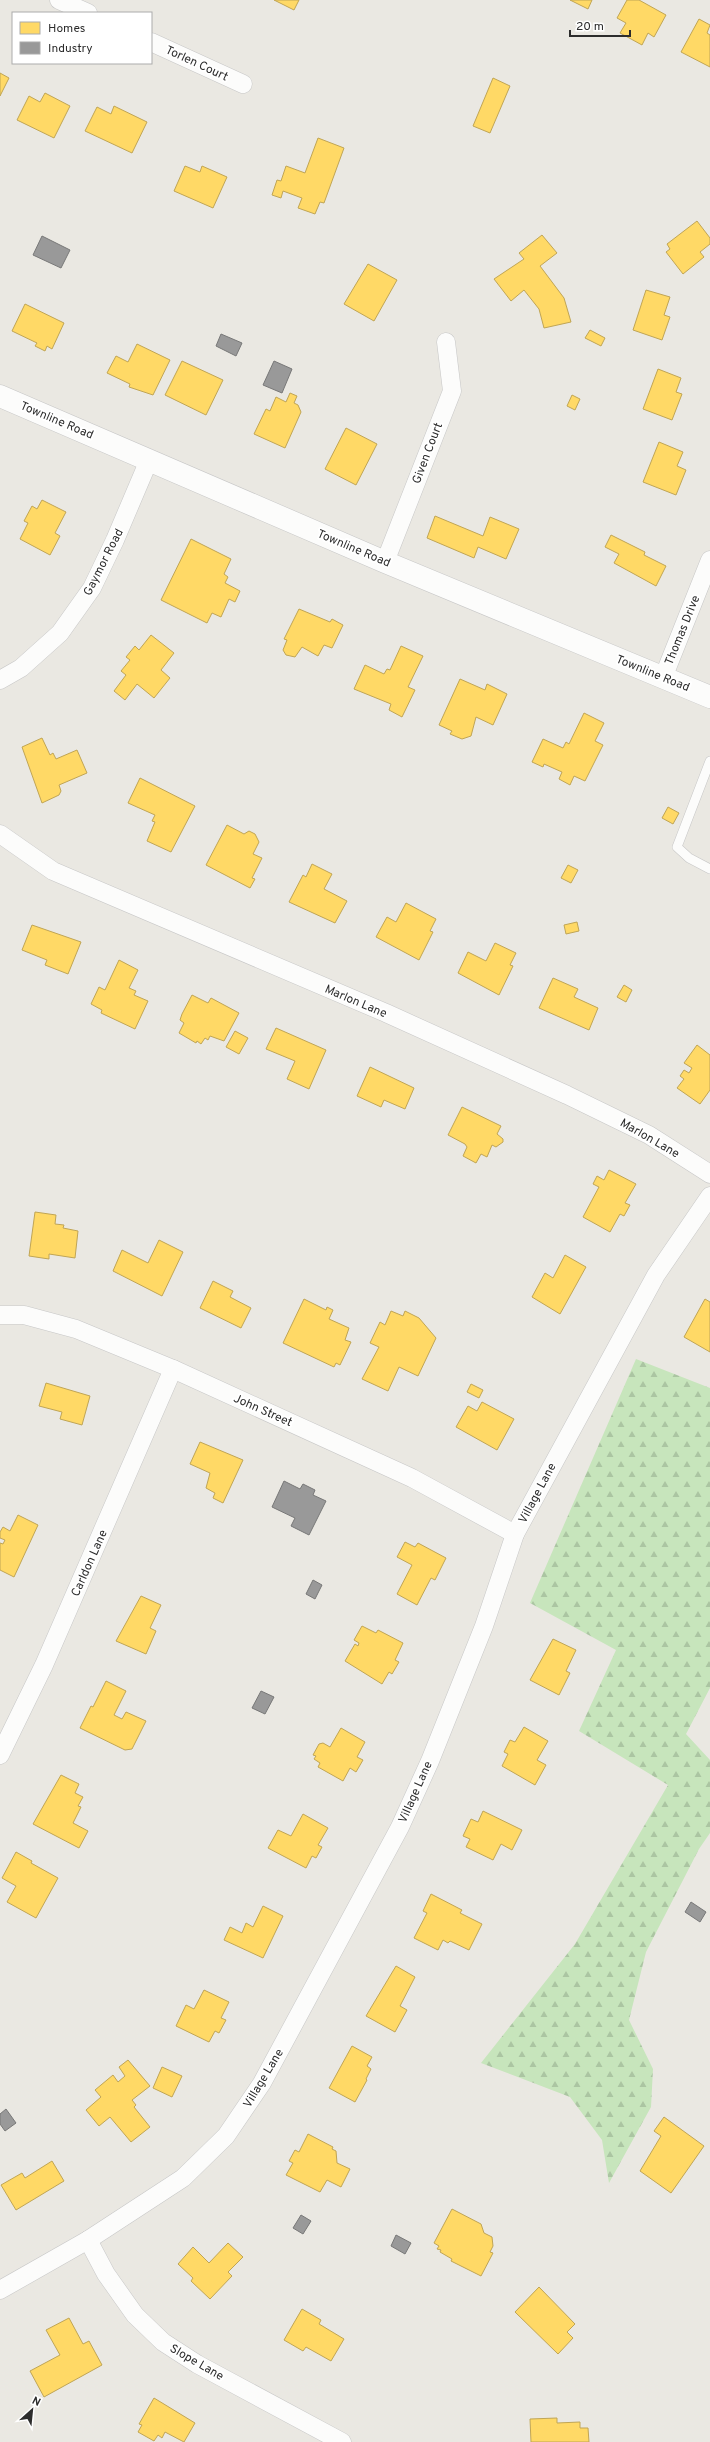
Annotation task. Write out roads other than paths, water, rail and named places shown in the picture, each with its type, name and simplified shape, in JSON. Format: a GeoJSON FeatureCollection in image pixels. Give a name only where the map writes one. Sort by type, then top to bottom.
{"type":"FeatureCollection","features":[{"type":"Feature","properties":{"kind":"street"},"geometry":{"type":"LineString","coordinates":[[59,0],[86,12]]}},
{"type":"Feature","properties":{"kind":"street","name":"Torlen Court"},"geometry":{"type":"LineString","coordinates":[[152,42],[243,84]]}},
{"type":"Feature","properties":{"kind":"street","name":"Given Court"},"geometry":{"type":"LineString","coordinates":[[385,562],[452,390],[446,342]]}},
{"type":"Feature","properties":{"kind":"street","name":"Townline Road"},"geometry":{"type":"LineString","coordinates":[[0,396],[385,562],[710,697]]}},
{"type":"Feature","properties":{"kind":"street","name":"Gaymor Road"},"geometry":{"type":"LineString","coordinates":[[0,680],[21,668],[60,633],[92,588],[115,540],[149,460]]}},
{"type":"Feature","properties":{"kind":"street","name":"Thomas Drive"},"geometry":{"type":"LineString","coordinates":[[663,678],[710,560]]}},
{"type":"Feature","properties":{"kind":"street","name":"Marlon Lane"},"geometry":{"type":"LineString","coordinates":[[0,834],[13,845],[53,871],[386,1013],[567,1095],[649,1135],[710,1174]]}},
{"type":"Feature","properties":{"kind":"street","name":"Village Lane"},"geometry":{"type":"LineString","coordinates":[[0,2290],[88,2240],[183,2178],[226,2136],[262,2083],[400,1827],[430,1761],[484,1626],[515,1534],[656,1275],[710,1196]]}},
{"type":"Feature","properties":{"kind":"street","name":"John Street"},"geometry":{"type":"LineString","coordinates":[[0,1315],[24,1315],[76,1329],[173,1369],[412,1478],[515,1534]]}},
{"type":"Feature","properties":{"kind":"street","name":"Carldon Lane"},"geometry":{"type":"LineString","coordinates":[[0,1755],[44,1665],[173,1369]]}},
{"type":"Feature","properties":{"kind":"street","name":"Slope Lane"},"geometry":{"type":"LineString","coordinates":[[88,2240],[106,2274],[135,2315],[163,2342],[197,2364],[342,2442]]}},
{"type":"Feature","properties":{"kind":"lane"},"geometry":{"type":"LineString","coordinates":[[710,761],[677,847],[689,858],[710,869]]}}]}
